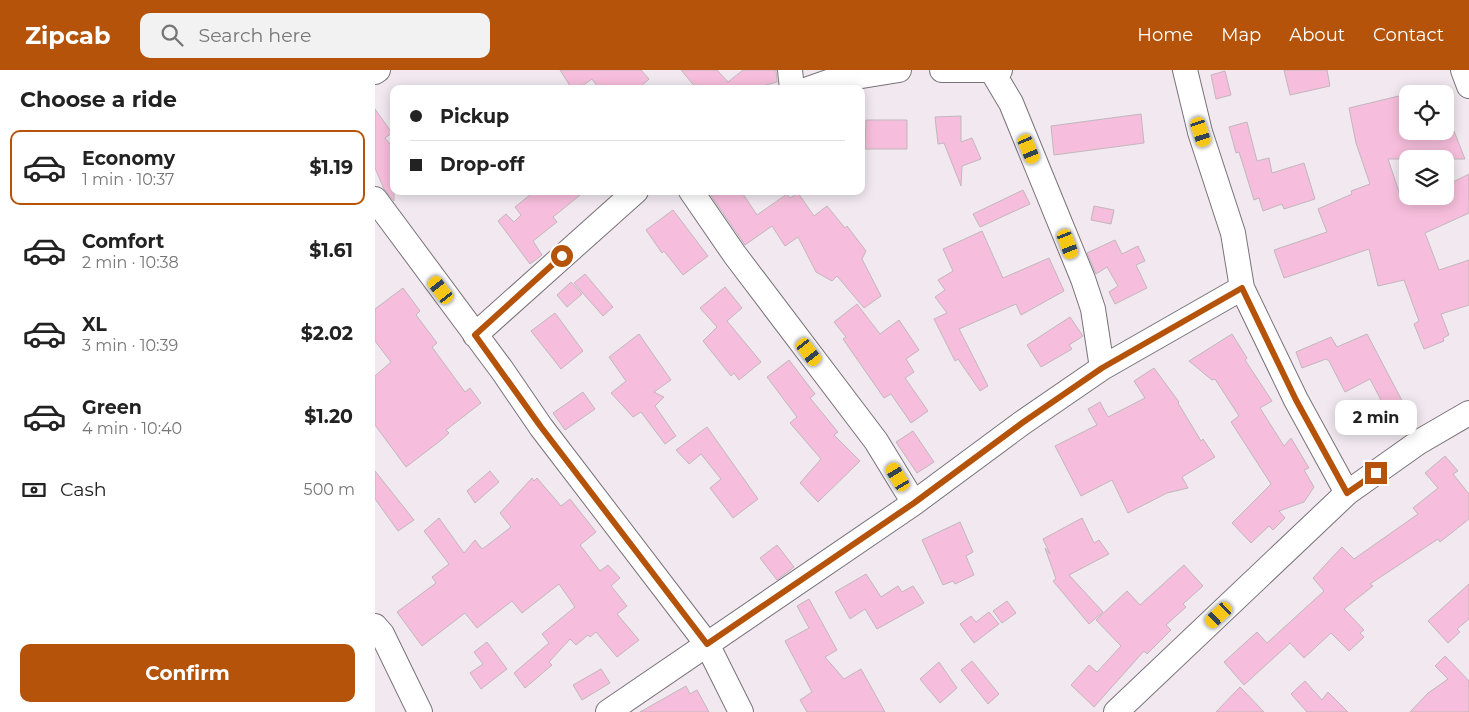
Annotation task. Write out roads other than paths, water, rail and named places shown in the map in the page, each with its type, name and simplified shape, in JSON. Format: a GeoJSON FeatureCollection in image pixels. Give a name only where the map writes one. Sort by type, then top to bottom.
{"type":"FeatureCollection","features":[{"type":"Feature","properties":{"kind":"street"},"geometry":{"type":"LineString","coordinates":[[790,70],[792,85]]}},
{"type":"Feature","properties":{"kind":"street"},"geometry":{"type":"LineString","coordinates":[[820,85],[831,81],[899,70]]}},
{"type":"Feature","properties":{"kind":"street"},"geometry":{"type":"LineString","coordinates":[[942,70],[996,71],[1083,279],[1093,308],[1102,368]]}},
{"type":"Feature","properties":{"kind":"street"},"geometry":{"type":"LineString","coordinates":[[1185,70],[1201,132],[1233,233],[1242,288],[1296,400],[1347,493]]}},
{"type":"Feature","properties":{"kind":"street"},"geometry":{"type":"LineString","coordinates":[[1463,70],[1469,86]]}},
{"type":"Feature","properties":{"kind":"street"},"geometry":{"type":"LineString","coordinates":[[475,335],[632,195]]}},
{"type":"Feature","properties":{"kind":"street"},"geometry":{"type":"LineString","coordinates":[[694,195],[735,255],[876,441],[914,503]]}},
{"type":"Feature","properties":{"kind":"street"},"geometry":{"type":"LineString","coordinates":[[375,199],[541,427],[707,644],[741,712]]}},
{"type":"Feature","properties":{"kind":"street"},"geometry":{"type":"LineString","coordinates":[[608,712],[914,503],[1022,423],[1102,368],[1242,288]]}},
{"type":"Feature","properties":{"kind":"street"},"geometry":{"type":"LineString","coordinates":[[1124,709],[1347,493],[1419,442],[1469,413]]}},
{"type":"Feature","properties":{"kind":"street"},"geometry":{"type":"LineString","coordinates":[[375,626],[382,634],[420,712]]}}]}
